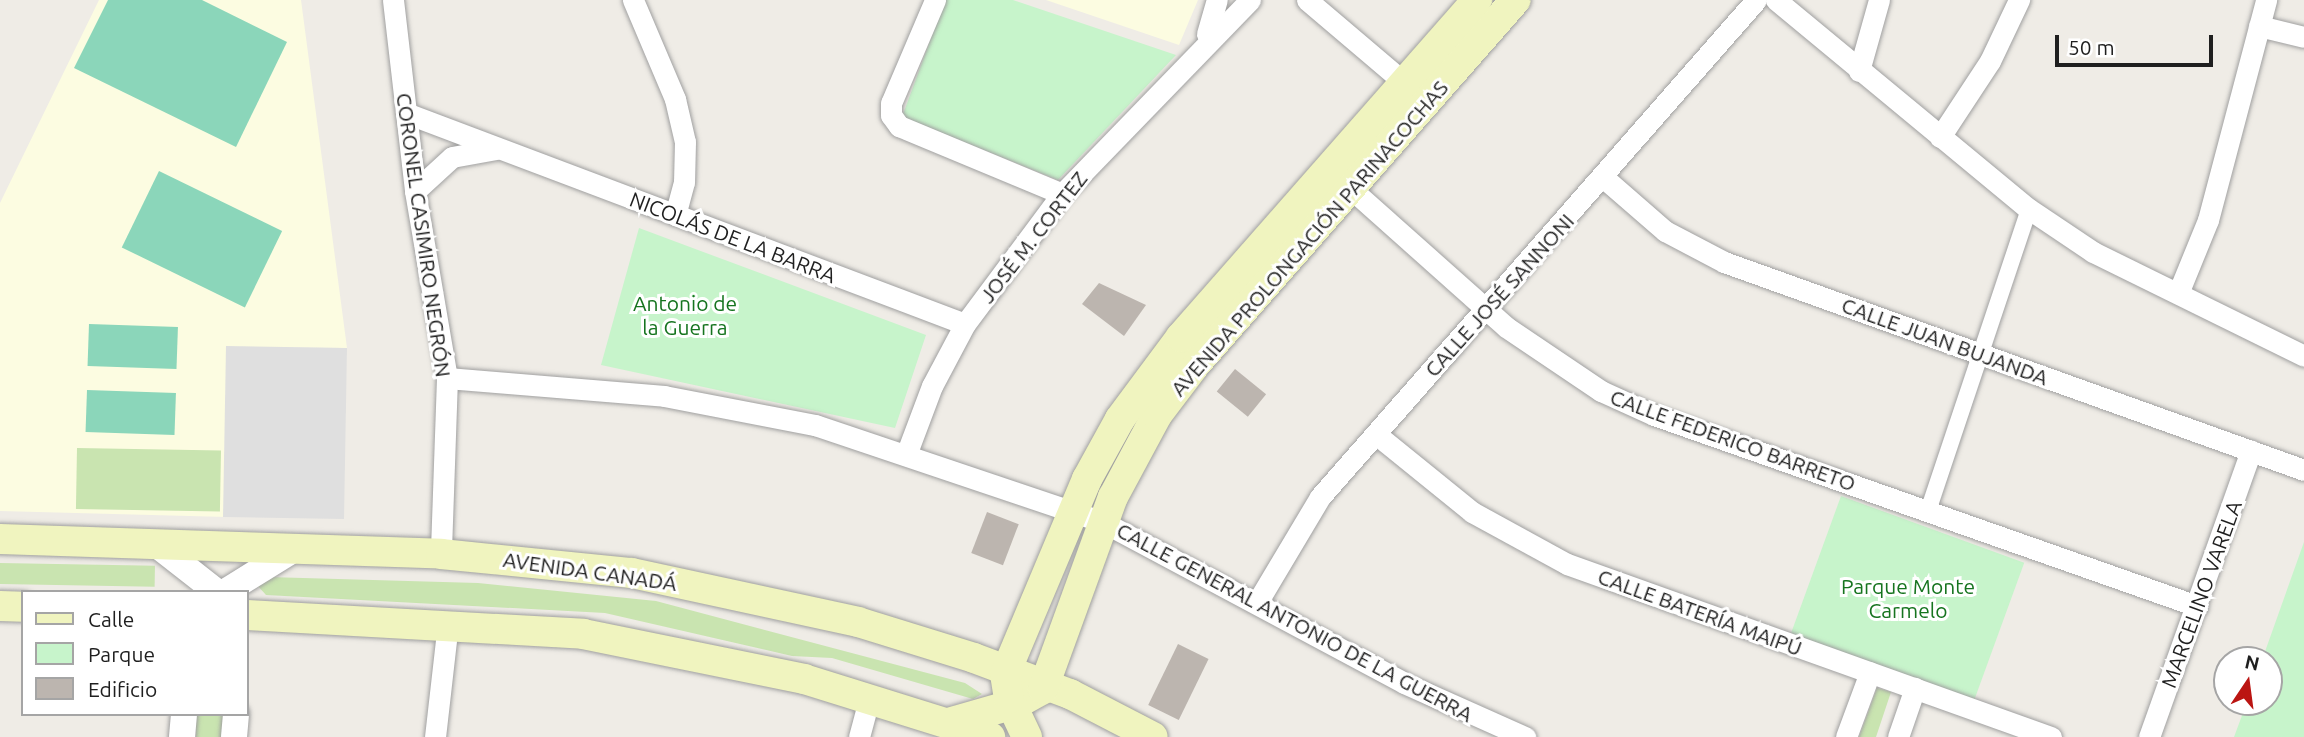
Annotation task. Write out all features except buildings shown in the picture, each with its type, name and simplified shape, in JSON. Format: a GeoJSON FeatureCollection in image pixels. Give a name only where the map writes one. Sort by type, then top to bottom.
{"type":"FeatureCollection","features":[{"type":"Feature","properties":{"kind":"main road","name":"AVENIDA PROLONGACIÓN PARINACOCHAS"},"geometry":{"type":"LineString","coordinates":[[1417,93],[1477,0]]}},
{"type":"Feature","properties":{"kind":"main road","name":"AVENIDA PROLONGACIÓN PARINACOCHAS"},"geometry":{"type":"LineString","coordinates":[[1027,737],[1011,705],[1007,669],[1102,449],[1146,381],[1340,179],[1417,93],[1515,0]]}},
{"type":"Feature","properties":{"kind":"main road","name":"AVENIDA PROLONGACIÓN PARINACOCHAS"},"geometry":{"type":"LineString","coordinates":[[1045,684],[1103,522],[1140,443],[1179,385],[1340,179]]}},
{"type":"Feature","properties":{"kind":"main road","name":"AVENIDA CANADÁ"},"geometry":{"type":"LineString","coordinates":[[0,539],[291,551],[441,554],[632,573],[858,622],[1007,669],[1045,684],[1153,737]]}},
{"type":"Feature","properties":{"kind":"main road"},"geometry":{"type":"LineString","coordinates":[[0,606],[21,607]]}},
{"type":"Feature","properties":{"kind":"main road"},"geometry":{"type":"LineString","coordinates":[[248,615],[448,623],[583,634],[870,696],[953,722],[989,737]]}},
{"type":"Feature","properties":{"kind":"main road"},"geometry":{"type":"LineString","coordinates":[[953,722],[1011,705],[1045,684]]}},
{"type":"Feature","properties":{"kind":"street","name":"CORONEL CASIMIRO NEGRÓN"},"geometry":{"type":"LineString","coordinates":[[393,0],[415,191],[447,378],[441,554]]}},
{"type":"Feature","properties":{"kind":"street"},"geometry":{"type":"LineString","coordinates":[[633,0],[675,99],[685,142],[684,182],[675,215]]}},
{"type":"Feature","properties":{"kind":"street"},"geometry":{"type":"LineString","coordinates":[[935,0],[891,103],[891,115],[899,125],[1062,194]]}},
{"type":"Feature","properties":{"kind":"street","name":"JOSÉ M. CORTEZ"},"geometry":{"type":"LineString","coordinates":[[1202,46],[1217,0]]}},
{"type":"Feature","properties":{"kind":"street","name":"JOSÉ M. CORTEZ"},"geometry":{"type":"LineString","coordinates":[[906,455],[932,386],[965,324],[1062,194],[1202,46],[1250,0]]}},
{"type":"Feature","properties":{"kind":"street"},"geometry":{"type":"LineString","coordinates":[[1307,0],[1417,93]]}},
{"type":"Feature","properties":{"kind":"street","name":"CALLE JOSÉ SANNONI"},"geometry":{"type":"LineString","coordinates":[[1258,601],[1308,513],[1485,309],[1604,178],[1756,0]]}},
{"type":"Feature","properties":{"kind":"street"},"geometry":{"type":"LineString","coordinates":[[1776,0],[2029,209],[2093,252],[2179,291],[2304,356]]}},
{"type":"Feature","properties":{"kind":"street"},"geometry":{"type":"LineString","coordinates":[[1859,71],[1879,0]]}},
{"type":"Feature","properties":{"kind":"street"},"geometry":{"type":"LineString","coordinates":[[1940,137],[1990,61],[2019,0]]}},
{"type":"Feature","properties":{"kind":"street"},"geometry":{"type":"LineString","coordinates":[[2179,291],[2208,220],[2266,0]]}},
{"type":"Feature","properties":{"kind":"street"},"geometry":{"type":"LineString","coordinates":[[2259,26],[2304,37]]}},
{"type":"Feature","properties":{"kind":"street","name":"NICOLÁS DE LA BARRA"},"geometry":{"type":"LineString","coordinates":[[406,113],[965,324]]}},
{"type":"Feature","properties":{"kind":"street","name":"NICOLÁS DE LA BARRA"},"geometry":{"type":"LineString","coordinates":[[415,191],[452,157],[502,149]]}},
{"type":"Feature","properties":{"kind":"street","name":"CALLE JUAN BUJANDA"},"geometry":{"type":"LineString","coordinates":[[1604,178],[1665,231],[1702,253],[2304,470]]}},
{"type":"Feature","properties":{"kind":"street","name":"CALLE FEDERICO BARRETO"},"geometry":{"type":"LineString","coordinates":[[1340,179],[1485,309],[1601,391],[2197,606]]}},
{"type":"Feature","properties":{"kind":"street"},"geometry":{"type":"LineString","coordinates":[[1928,511],[2029,209]]}},
{"type":"Feature","properties":{"kind":"street"},"geometry":{"type":"LineString","coordinates":[[447,378],[664,396],[815,425],[1103,522]]}},
{"type":"Feature","properties":{"kind":"street","name":"CALLE BATERÍA MAIPÚ"},"geometry":{"type":"LineString","coordinates":[[1377,435],[1472,512],[1518,541],[1567,564],[2052,737]]}},
{"type":"Feature","properties":{"kind":"street","name":"MARCELINO VARELA"},"geometry":{"type":"LineString","coordinates":[[2150,737],[2251,451]]}},
{"type":"Feature","properties":{"kind":"street","name":"CALLE GENERAL ANTONIO DE LA GUERRA"},"geometry":{"type":"LineString","coordinates":[[1103,522],[1258,601],[1423,692],[1525,737]]}},
{"type":"Feature","properties":{"kind":"street"},"geometry":{"type":"LineString","coordinates":[[157,545],[214,590]]}},
{"type":"Feature","properties":{"kind":"street"},"geometry":{"type":"LineString","coordinates":[[228,590],[291,551]]}},
{"type":"Feature","properties":{"kind":"street"},"geometry":{"type":"LineString","coordinates":[[435,737],[448,623]]}},
{"type":"Feature","properties":{"kind":"street"},"geometry":{"type":"LineString","coordinates":[[1846,737],[1870,672]]}},
{"type":"Feature","properties":{"kind":"street"},"geometry":{"type":"LineString","coordinates":[[1898,737],[1916,688]]}},
{"type":"Feature","properties":{"kind":"street"},"geometry":{"type":"LineString","coordinates":[[859,737],[870,696]]}},
{"type":"Feature","properties":{"kind":"street"},"geometry":{"type":"LineString","coordinates":[[182,737],[184,716]]}},
{"type":"Feature","properties":{"kind":"street"},"geometry":{"type":"LineString","coordinates":[[234,737],[236,716]]}},
{"type":"Feature","properties":{"kind":"shaded area"},"geometry":{"type":"Polygon","coordinates":[[[99,0],[301,0],[347,348],[226,347],[227,517],[0,511],[0,203],[99,0]]]}},
{"type":"Feature","properties":{"kind":"shaded area"},"geometry":{"type":"Polygon","coordinates":[[[1046,0],[1198,0],[1179,45],[1046,0]]]}},
{"type":"Feature","properties":{"kind":"shaded area"},"geometry":{"type":"Polygon","coordinates":[[[226,346],[347,348],[344,519],[223,517],[226,346]]]}},
{"type":"Feature","properties":{"kind":"green space"},"geometry":{"type":"Polygon","coordinates":[[[108,0],[202,0],[287,42],[236,147],[74,68],[108,0]]]}},
{"type":"Feature","properties":{"kind":"green space"},"geometry":{"type":"Polygon","coordinates":[[[945,0],[1013,0],[1176,55],[1058,180],[902,117],[945,0]]]}},
{"type":"Feature","properties":{"kind":"green space"},"geometry":{"type":"Polygon","coordinates":[[[159,171],[282,231],[245,307],[122,247],[159,171]]]}},
{"type":"Feature","properties":{"kind":"green space","name":"Antonio de la Guerra"},"geometry":{"type":"Polygon","coordinates":[[[639,228],[926,335],[895,428],[601,365],[639,228]]]}},
{"type":"Feature","properties":{"kind":"green space"},"geometry":{"type":"Polygon","coordinates":[[[89,324],[178,327],[176,369],[88,366],[89,324]]]}},
{"type":"Feature","properties":{"kind":"green space"},"geometry":{"type":"Polygon","coordinates":[[[87,390],[176,393],[174,435],[86,432],[87,390]]]}},
{"type":"Feature","properties":{"kind":"green space"},"geometry":{"type":"Polygon","coordinates":[[[77,448],[221,451],[220,512],[76,509],[77,448]]]}},
{"type":"Feature","properties":{"kind":"green space","name":"Parque Monte Carmelo"},"geometry":{"type":"Polygon","coordinates":[[[1841,496],[2024,563],[1974,702],[1790,635],[1841,496]]]}},
{"type":"Feature","properties":{"kind":"green space"},"geometry":{"type":"Polygon","coordinates":[[[2304,542],[2304,737],[2234,737],[2242,716],[2283,716],[2283,646],[2267,646],[2304,542]]]}},
{"type":"Feature","properties":{"kind":"green space"},"geometry":{"type":"Polygon","coordinates":[[[0,563],[155,566],[155,587],[0,584],[0,563]]]}},
{"type":"Feature","properties":{"kind":"green space"},"geometry":{"type":"Polygon","coordinates":[[[268,577],[478,583],[656,601],[965,683],[982,694],[973,699],[832,658],[792,656],[605,613],[266,595],[257,585],[268,577]]]}},
{"type":"Feature","properties":{"kind":"green space"},"geometry":{"type":"Polygon","coordinates":[[[1877,688],[1891,692],[1876,737],[1859,737],[1877,688]]]}},
{"type":"Feature","properties":{"kind":"green space"},"geometry":{"type":"Polygon","coordinates":[[[196,716],[224,716],[224,737],[196,737],[196,716]]]}}]}
